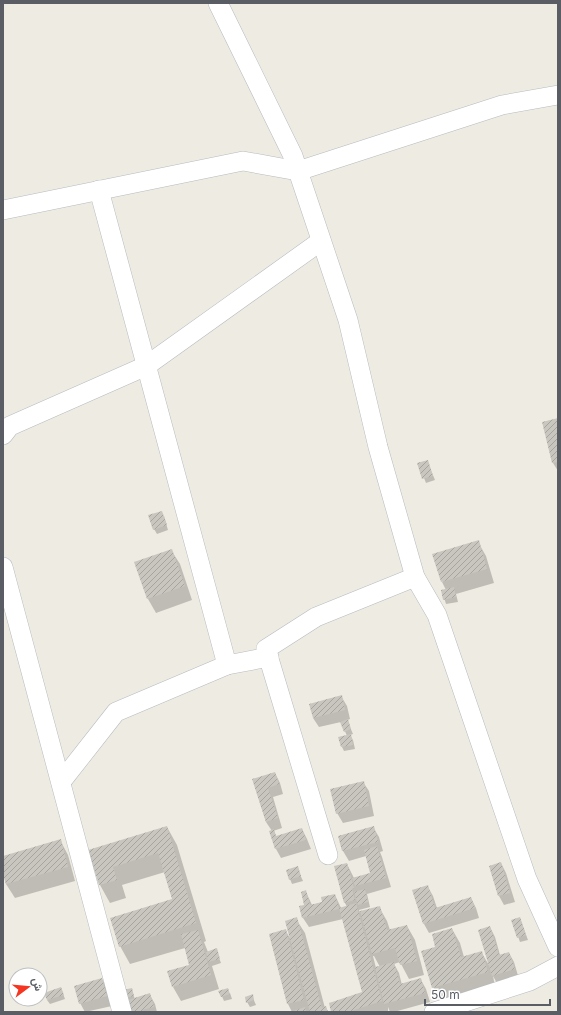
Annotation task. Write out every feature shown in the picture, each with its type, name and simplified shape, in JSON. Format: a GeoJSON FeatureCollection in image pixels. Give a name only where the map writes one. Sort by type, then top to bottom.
{"type":"FeatureCollection","features":[{"type":"Feature","properties":{"kind":"street"},"geometry":{"type":"LineString","coordinates":[[218,3],[293,156],[348,320],[378,448],[414,576],[437,614],[527,878],[558,948]]}},
{"type":"Feature","properties":{"kind":"street"},"geometry":{"type":"LineString","coordinates":[[3,210],[243,161],[298,171],[502,105],[558,95]]}},
{"type":"Feature","properties":{"kind":"street"},"geometry":{"type":"LineString","coordinates":[[99,190],[227,665]]}},
{"type":"Feature","properties":{"kind":"street"},"geometry":{"type":"LineString","coordinates":[[3,435],[10,426],[146,366],[321,241]]}},
{"type":"Feature","properties":{"kind":"street"},"geometry":{"type":"LineString","coordinates":[[3,567],[62,782],[122,1012]]}},
{"type":"Feature","properties":{"kind":"street"},"geometry":{"type":"LineString","coordinates":[[328,855],[266,649],[316,617],[414,576]]}},
{"type":"Feature","properties":{"kind":"street"},"geometry":{"type":"LineString","coordinates":[[62,782],[116,712],[227,665],[269,657]]}},
{"type":"Feature","properties":{"kind":"street"},"geometry":{"type":"LineString","coordinates":[[434,1012],[530,981],[558,965]]}},
{"type":"Feature","properties":{"kind":"building"},"geometry":{"type":"Polygon","coordinates":[[[558,418],[558,462],[552,463],[542,422],[558,418]]]}},
{"type":"Feature","properties":{"kind":"building"},"geometry":{"type":"Polygon","coordinates":[[[428,460],[433,476],[422,479],[417,463],[428,460]]]}},
{"type":"Feature","properties":{"kind":"building"},"geometry":{"type":"Polygon","coordinates":[[[162,511],[167,525],[153,530],[148,515],[162,511]]]}},
{"type":"Feature","properties":{"kind":"building"},"geometry":{"type":"Polygon","coordinates":[[[479,540],[487,569],[441,582],[432,554],[479,540]]]}},
{"type":"Feature","properties":{"kind":"building"},"geometry":{"type":"Polygon","coordinates":[[[172,549],[185,586],[147,599],[134,562],[172,549]]]}},
{"type":"Feature","properties":{"kind":"building"},"geometry":{"type":"Polygon","coordinates":[[[454,587],[456,597],[443,600],[441,590],[454,587]]]}},
{"type":"Feature","properties":{"kind":"building"},"geometry":{"type":"Polygon","coordinates":[[[342,695],[345,710],[313,718],[309,704],[342,695]]]}},
{"type":"Feature","properties":{"kind":"building"},"geometry":{"type":"Polygon","coordinates":[[[348,719],[351,729],[344,732],[340,722],[348,719]]]}},
{"type":"Feature","properties":{"kind":"building"},"geometry":{"type":"Polygon","coordinates":[[[351,734],[353,745],[341,747],[338,737],[351,734]]]}},
{"type":"Feature","properties":{"kind":"building"},"geometry":{"type":"Polygon","coordinates":[[[275,772],[279,784],[268,788],[278,818],[266,822],[252,779],[275,772]]]}},
{"type":"Feature","properties":{"kind":"building"},"geometry":{"type":"Polygon","coordinates":[[[364,781],[369,806],[336,814],[330,789],[364,781]]]}},
{"type":"Feature","properties":{"kind":"building"},"geometry":{"type":"Polygon","coordinates":[[[167,826],[196,923],[119,947],[110,918],[172,899],[158,853],[113,867],[117,880],[99,885],[88,850],[167,826]]]}},
{"type":"Feature","properties":{"kind":"building"},"geometry":{"type":"Polygon","coordinates":[[[374,826],[378,842],[342,851],[338,836],[374,826]]]}},
{"type":"Feature","properties":{"kind":"building"},"geometry":{"type":"Polygon","coordinates":[[[302,828],[306,840],[275,849],[269,831],[274,829],[276,836],[302,828]]]}},
{"type":"Feature","properties":{"kind":"building"},"geometry":{"type":"Polygon","coordinates":[[[61,839],[68,867],[6,884],[3,875],[3,856],[61,839]]]}},
{"type":"Feature","properties":{"kind":"building"},"geometry":{"type":"Polygon","coordinates":[[[377,846],[386,878],[355,886],[352,878],[370,873],[364,850],[377,846]]]}},
{"type":"Feature","properties":{"kind":"building"},"geometry":{"type":"Polygon","coordinates":[[[501,862],[510,893],[498,896],[489,866],[501,862]]]}},
{"type":"Feature","properties":{"kind":"building"},"geometry":{"type":"Polygon","coordinates":[[[347,863],[354,888],[352,889],[355,900],[344,903],[334,866],[347,863]]]}},
{"type":"Feature","properties":{"kind":"building"},"geometry":{"type":"Polygon","coordinates":[[[298,866],[301,876],[289,880],[286,870],[298,866]]]}},
{"type":"Feature","properties":{"kind":"building"},"geometry":{"type":"Polygon","coordinates":[[[428,885],[435,908],[471,897],[475,908],[423,924],[412,890],[428,885]]]}},
{"type":"Feature","properties":{"kind":"building"},"geometry":{"type":"Polygon","coordinates":[[[365,889],[368,902],[358,905],[354,892],[365,889]]]}},
{"type":"Feature","properties":{"kind":"building"},"geometry":{"type":"Polygon","coordinates":[[[306,890],[310,905],[322,902],[321,897],[335,894],[339,909],[302,918],[299,906],[304,905],[301,892],[306,890]]]}},
{"type":"Feature","properties":{"kind":"building"},"geometry":{"type":"Polygon","coordinates":[[[356,903],[382,1001],[348,1012],[331,1012],[329,1003],[362,992],[339,908],[356,903]]]}},
{"type":"Feature","properties":{"kind":"building"},"geometry":{"type":"Polygon","coordinates":[[[380,906],[387,930],[407,925],[417,961],[400,965],[395,948],[372,954],[360,911],[380,906]]]}},
{"type":"Feature","properties":{"kind":"building"},"geometry":{"type":"Polygon","coordinates":[[[297,917],[322,1008],[326,1006],[328,1012],[310,1012],[285,921],[297,917]]]}},
{"type":"Feature","properties":{"kind":"building"},"geometry":{"type":"Polygon","coordinates":[[[520,917],[526,935],[517,938],[511,920],[520,917]]]}},
{"type":"Feature","properties":{"kind":"building"},"geometry":{"type":"Polygon","coordinates":[[[490,926],[499,955],[509,952],[515,969],[492,976],[478,930],[490,926]]]}},
{"type":"Feature","properties":{"kind":"building"},"geometry":{"type":"Polygon","coordinates":[[[452,928],[461,957],[482,951],[488,972],[432,988],[421,951],[435,947],[432,934],[452,928]]]}},
{"type":"Feature","properties":{"kind":"building"},"geometry":{"type":"Polygon","coordinates":[[[286,929],[304,1000],[287,1004],[269,934],[286,929]]]}},
{"type":"Feature","properties":{"kind":"building"},"geometry":{"type":"Polygon","coordinates":[[[198,930],[211,975],[172,987],[167,971],[189,965],[181,934],[198,930]]]}},
{"type":"Feature","properties":{"kind":"building"},"geometry":{"type":"Polygon","coordinates":[[[217,948],[220,959],[208,962],[206,952],[217,948]]]}},
{"type":"Feature","properties":{"kind":"building"},"geometry":{"type":"Polygon","coordinates":[[[394,962],[400,984],[421,978],[425,993],[384,1004],[375,967],[394,962]]]}},
{"type":"Feature","properties":{"kind":"building"},"geometry":{"type":"Polygon","coordinates":[[[102,978],[107,996],[79,1004],[74,986],[102,978]]]}},
{"type":"Feature","properties":{"kind":"building"},"geometry":{"type":"Polygon","coordinates":[[[61,987],[64,995],[48,1000],[48,992],[61,987]]]}},
{"type":"Feature","properties":{"kind":"building"},"geometry":{"type":"Polygon","coordinates":[[[132,988],[134,996],[125,998],[123,990],[132,988]]]}},
{"type":"Feature","properties":{"kind":"building"},"geometry":{"type":"Polygon","coordinates":[[[228,988],[230,994],[221,997],[218,991],[228,988]]]}},
{"type":"Feature","properties":{"kind":"building"},"geometry":{"type":"Polygon","coordinates":[[[150,993],[154,1007],[142,1010],[143,1012],[128,1012],[125,1001],[150,993]]]}},
{"type":"Feature","properties":{"kind":"building"},"geometry":{"type":"Polygon","coordinates":[[[253,994],[254,1000],[246,1003],[245,997],[253,994]]]}},
{"type":"Feature","properties":{"kind":"building"},"geometry":{"type":"Polygon","coordinates":[[[305,1007],[306,1012],[290,1012],[305,1007]]]}}]}
